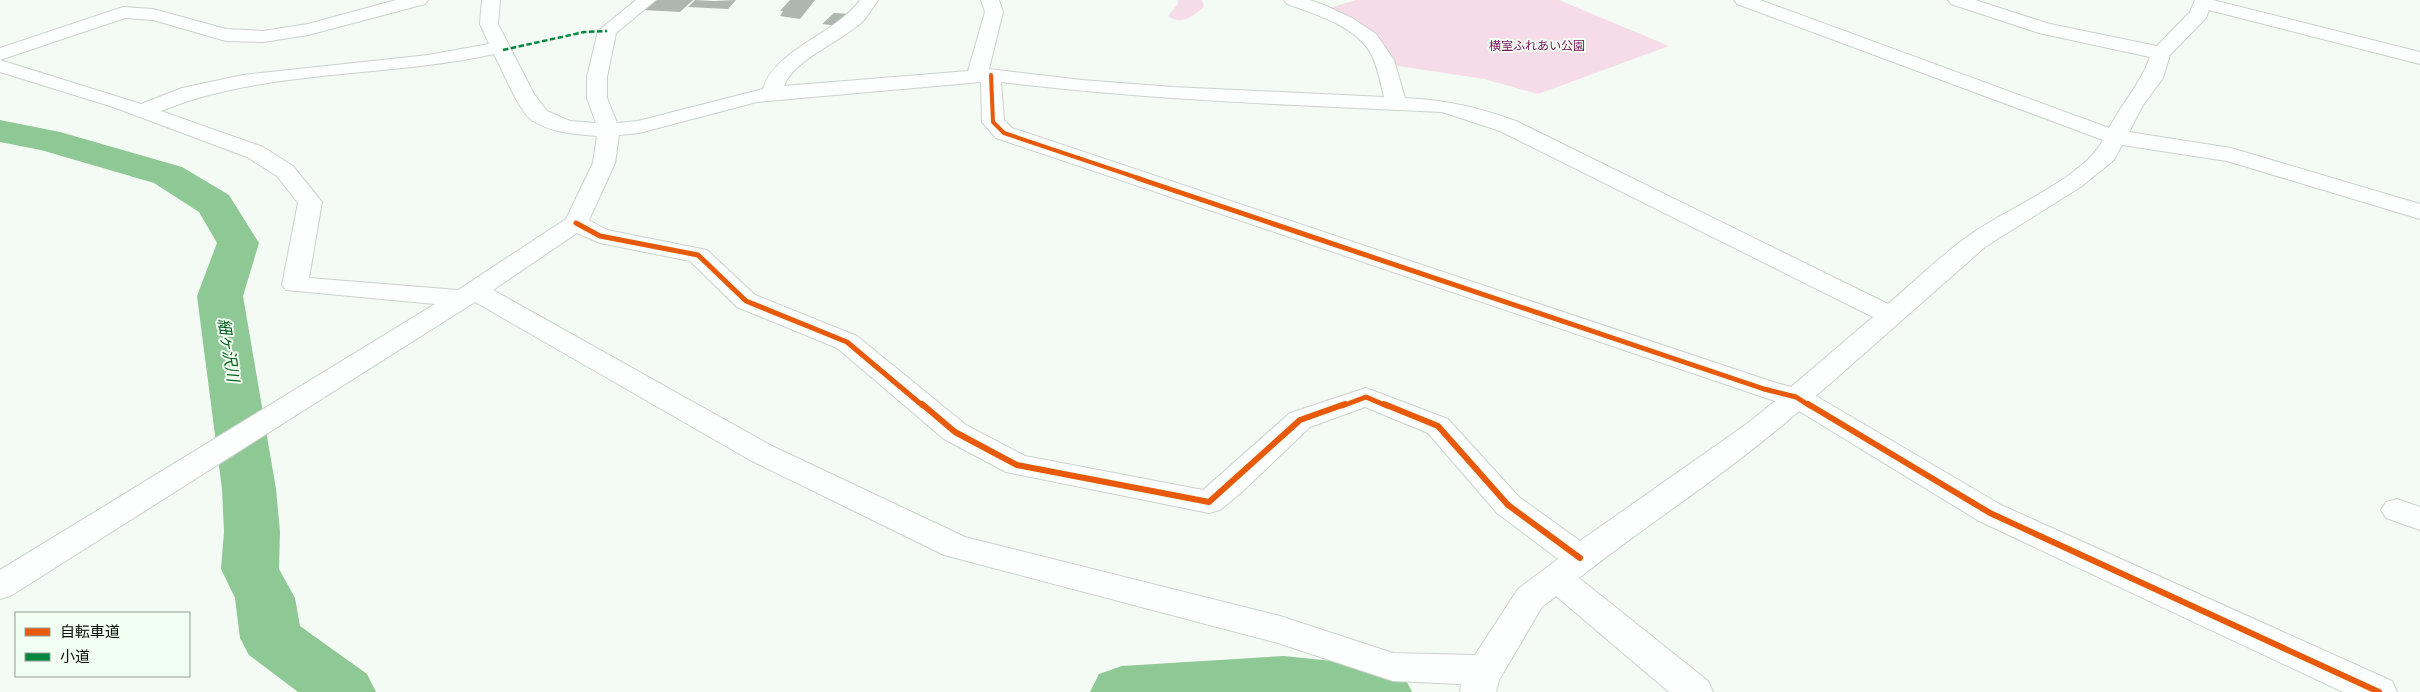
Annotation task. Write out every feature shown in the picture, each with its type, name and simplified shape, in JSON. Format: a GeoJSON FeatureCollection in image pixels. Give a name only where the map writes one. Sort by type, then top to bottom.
{"type":"FeatureCollection","features":[{"type":"Feature","properties":{"kind":"street"},"geometry":{"type":"LineString","coordinates":[[0,54],[123,13],[135,12],[202,27],[228,36],[251,37],[339,23],[380,8],[418,0]]}},
{"type":"Feature","properties":{"kind":"street"},"geometry":{"type":"LineString","coordinates":[[491,0],[489,24],[524,94],[539,116],[566,128],[609,130],[639,127],[756,96],[772,94],[984,76],[1173,93],[1442,106],[1475,114],[1508,126],[1891,316]]}},
{"type":"Feature","properties":{"kind":"street"},"geometry":{"type":"LineString","coordinates":[[0,586],[468,294],[576,223],[604,163],[609,130],[597,98],[596,77],[607,31],[647,0]]}},
{"type":"Feature","properties":{"kind":"street"},"geometry":{"type":"LineString","coordinates":[[772,94],[772,87],[783,71],[856,18],[869,0]]}},
{"type":"Feature","properties":{"kind":"street"},"geometry":{"type":"LineString","coordinates":[[990,0],[994,12],[986,36],[984,76],[993,122],[1004,133],[1746,382],[1796,397],[1990,513],[2379,692]]}},
{"type":"Feature","properties":{"kind":"street"},"geometry":{"type":"LineString","coordinates":[[1293,0],[1320,10],[1370,36],[1384,58],[1390,86],[1397,104]]}},
{"type":"Feature","properties":{"kind":"street"},"geometry":{"type":"LineString","coordinates":[[1743,0],[2116,137],[2232,155],[2276,170],[2420,212]]}},
{"type":"Feature","properties":{"kind":"street"},"geometry":{"type":"LineString","coordinates":[[1957,0],[2046,29],[2161,53]]}},
{"type":"Feature","properties":{"kind":"street"},"geometry":{"type":"LineString","coordinates":[[0,66],[142,111],[255,152],[285,171],[310,202],[295,285],[468,294],[761,453],[956,547],[1280,630],[1393,667],[1482,679],[1530,598],[1568,568],[1760,430],[1976,242],[2074,181],[2106,155],[2133,103],[2153,78],[2161,53],[2199,14],[2203,2],[2420,58]]}},
{"type":"Feature","properties":{"kind":"street"},"geometry":{"type":"LineString","coordinates":[[142,111],[196,90],[222,85],[292,75],[450,58],[502,47]]}},
{"type":"Feature","properties":{"kind":"street"},"geometry":{"type":"LineString","coordinates":[[576,223],[600,236],[698,255],[746,300],[847,342],[955,432],[1017,465],[1209,502],[1300,420],[1366,397],[1438,426],[1508,505],[1568,568],[1694,692]]}},
{"type":"Feature","properties":{"kind":"green space"},"geometry":{"type":"Polygon","coordinates":[[[1178,0],[1202,0],[1204,7],[1187,19],[1173,19],[1168,16],[1178,4],[1178,0]]]}},
{"type":"Feature","properties":{"kind":"green space","name":"横室ふれあい公園"},"geometry":{"type":"Polygon","coordinates":[[[1356,0],[1559,0],[1669,46],[1538,94],[1484,79],[1392,65],[1388,53],[1375,35],[1358,24],[1326,9],[1356,0]]]}},
{"type":"Feature","properties":{"kind":"building"},"geometry":{"type":"Polygon","coordinates":[[[655,0],[693,0],[680,12],[643,10],[655,0]]]}},
{"type":"Feature","properties":{"kind":"building"},"geometry":{"type":"Polygon","coordinates":[[[695,0],[736,0],[728,9],[688,7],[695,0]]]}},
{"type":"Feature","properties":{"kind":"building"},"geometry":{"type":"Polygon","coordinates":[[[790,0],[815,0],[800,19],[780,16],[783,11],[780,11],[790,0]]]}},
{"type":"Feature","properties":{"kind":"building"},"geometry":{"type":"Polygon","coordinates":[[[834,13],[850,14],[838,26],[822,24],[834,13]]]}},
{"type":"Feature","properties":{"kind":"waterway","name":"細ヶ沢川"},"geometry":{"type":"LineString","coordinates":[[0,131],[47,140],[168,175],[215,204],[238,243],[220,296],[249,489],[252,532],[250,569],[265,598],[271,638],[344,692]]}},
{"type":"Feature","properties":{"kind":"waterway","name":"細ヶ沢川"},"geometry":{"type":"LineString","coordinates":[[1122,692],[1284,681],[1380,692]]}},
{"type":"Feature","properties":{"kind":"marked path"},"geometry":{"type":"LineString","coordinates":[[503,50],[584,32],[607,31]]}},
{"type":"Feature","properties":{"kind":"cycle path"},"geometry":{"type":"LineString","coordinates":[[991,75],[993,122],[1004,133],[1764,389],[1796,397],[1990,513],[2379,692]]}},
{"type":"Feature","properties":{"kind":"cycle path"},"geometry":{"type":"LineString","coordinates":[[576,223],[600,236],[698,255],[746,301],[847,342],[955,432],[1017,465],[1209,502],[1300,420],[1366,397],[1438,426],[1508,505],[1580,558]]}}]}
